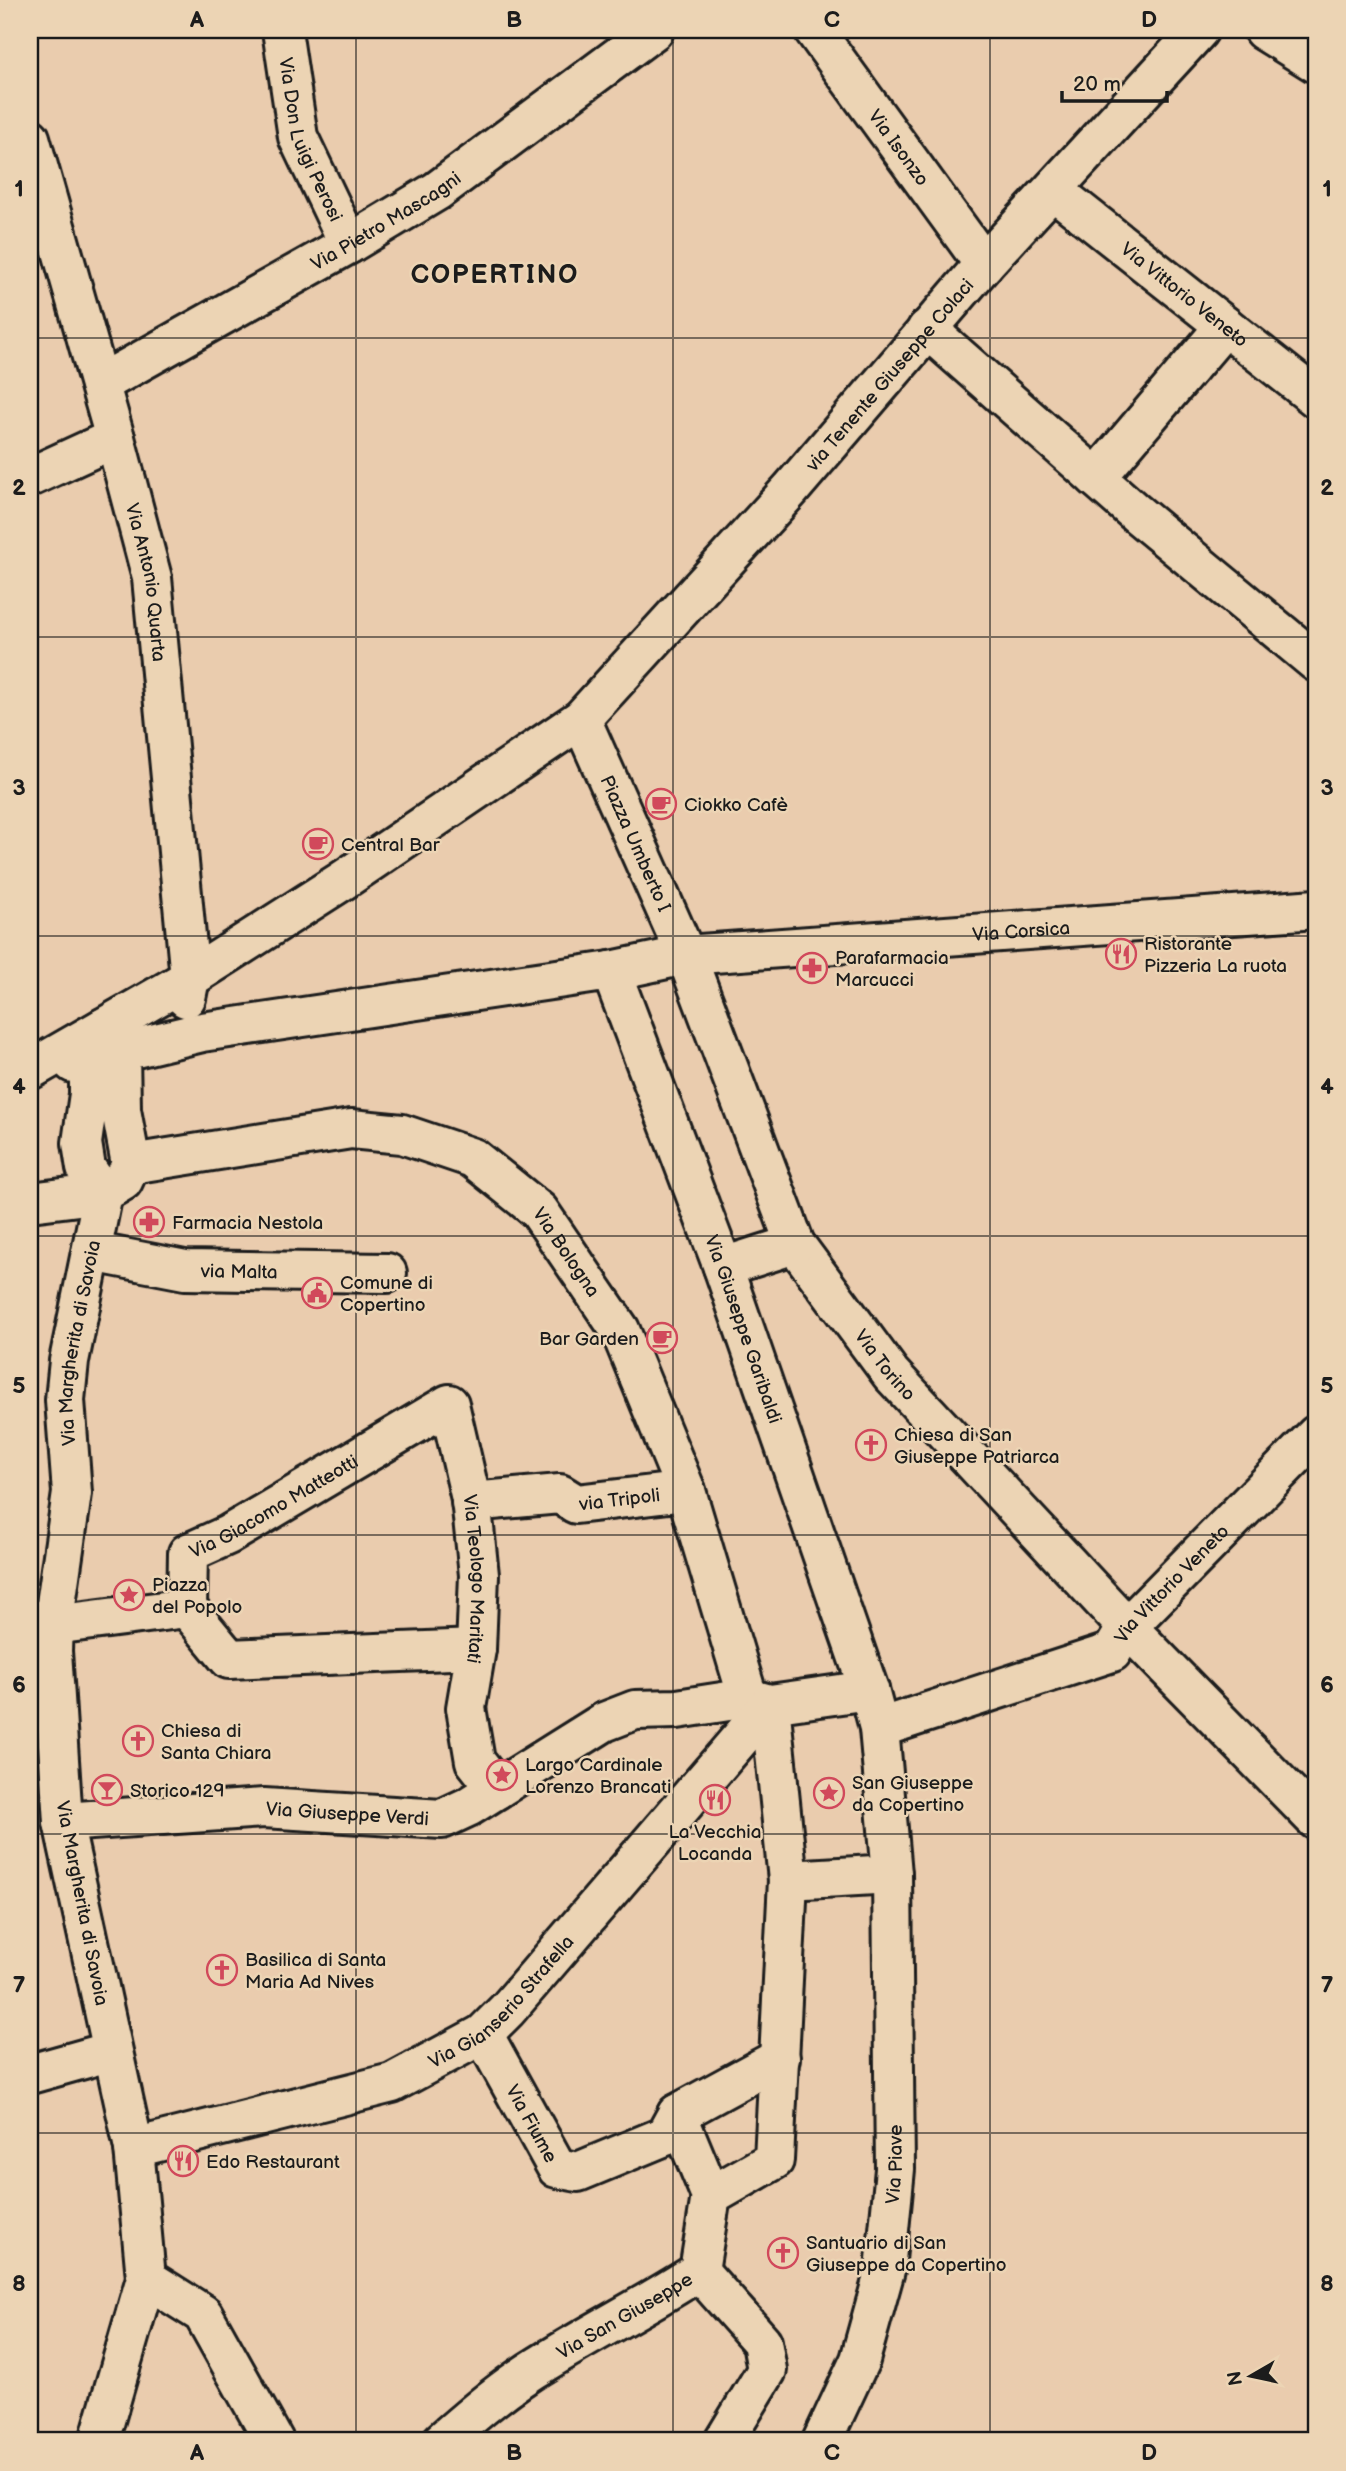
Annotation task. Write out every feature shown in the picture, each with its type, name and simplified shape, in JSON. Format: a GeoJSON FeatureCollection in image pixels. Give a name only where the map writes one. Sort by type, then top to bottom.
{"type":"FeatureCollection","features":[{"type":"Feature","properties":{"kind":"street","name":"Via Don Luigi Perosi"},"geometry":{"type":"LineString","coordinates":[[282,30],[298,137],[349,244]]}},
{"type":"Feature","properties":{"kind":"street","name":"Via Pietro Mascagni"},"geometry":{"type":"LineString","coordinates":[[100,384],[349,244],[437,191],[653,30]]}},
{"type":"Feature","properties":{"kind":"street","name":"Via Isonzo"},"geometry":{"type":"LineString","coordinates":[[814,30],[984,264]]}},
{"type":"Feature","properties":{"kind":"street","name":"via Tenente Giuseppe Colaci"},"geometry":{"type":"LineString","coordinates":[[581,719],[791,489],[984,264],[1199,30]]}},
{"type":"Feature","properties":{"kind":"street"},"geometry":{"type":"LineString","coordinates":[[1263,30],[1316,64]]}},
{"type":"Feature","properties":{"kind":"street","name":"Via Antonio Quarta"},"geometry":{"type":"LineString","coordinates":[[30,138],[152,578],[202,970],[178,1037]]}},
{"type":"Feature","properties":{"kind":"street","name":"Via Vittorio Veneto"},"geometry":{"type":"LineString","coordinates":[[1053,190],[1316,398]]}},
{"type":"Feature","properties":{"kind":"street"},"geometry":{"type":"LineString","coordinates":[[1096,478],[1225,326]]}},
{"type":"Feature","properties":{"kind":"street"},"geometry":{"type":"LineString","coordinates":[[927,329],[1096,478],[1316,662]]}},
{"type":"Feature","properties":{"kind":"street"},"geometry":{"type":"LineString","coordinates":[[30,477],[115,438]]}},
{"type":"Feature","properties":{"kind":"street"},"geometry":{"type":"LineString","coordinates":[[103,1193],[86,1168],[82,1143],[89,1094],[104,1046],[202,970],[342,881],[581,719]]}},
{"type":"Feature","properties":{"kind":"street","name":"Piazza Umberto I"},"geometry":{"type":"LineString","coordinates":[[581,719],[686,955]]}},
{"type":"Feature","properties":{"kind":"street","name":"Via Corsica"},"geometry":{"type":"LineString","coordinates":[[686,955],[1316,909]]}},
{"type":"Feature","properties":{"kind":"street"},"geometry":{"type":"LineString","coordinates":[[30,1072],[104,1046],[611,971],[686,955]]}},
{"type":"Feature","properties":{"kind":"street","name":"Via Torino"},"geometry":{"type":"LineString","coordinates":[[686,955],[795,1244],[891,1374],[1126,1627],[1316,1820]]}},
{"type":"Feature","properties":{"kind":"street"},"geometry":{"type":"LineString","coordinates":[[202,970],[215,1009],[228,1028]]}},
{"type":"Feature","properties":{"kind":"street","name":"Via Giuseppe Garibaldi"},"geometry":{"type":"LineString","coordinates":[[611,971],[723,1267],[869,1690],[879,1728]]}},
{"type":"Feature","properties":{"kind":"street"},"geometry":{"type":"LineString","coordinates":[[30,1202],[103,1193],[123,1181],[131,1164],[121,1110],[104,1046]]}},
{"type":"Feature","properties":{"kind":"street","name":"Via Bologna"},"geometry":{"type":"LineString","coordinates":[[131,1164],[351,1129],[402,1134],[473,1158],[539,1211],[620,1330],[686,1491],[759,1701],[788,1880]]}},
{"type":"Feature","properties":{"kind":"street","name":"Via Margherita di Savoia"},"geometry":{"type":"LineString","coordinates":[[99,2441],[146,2278],[134,2148],[63,1822],[52,1651],[41,1630],[72,1493],[65,1400],[69,1361],[103,1193]]}},
{"type":"Feature","properties":{"kind":"street"},"geometry":{"type":"LineString","coordinates":[[723,1267],[795,1244]]}},
{"type":"Feature","properties":{"kind":"street","name":"via Malta"},"geometry":{"type":"LineString","coordinates":[[92,1252],[184,1270],[387,1273]]}},
{"type":"Feature","properties":{"kind":"street","name":"Via Teologo Maritati"},"geometry":{"type":"LineString","coordinates":[[449,1404],[471,1502],[479,1575],[476,1649],[466,1708],[483,1798]]}},
{"type":"Feature","properties":{"kind":"street","name":"Via Giacomo Matteotti"},"geometry":{"type":"LineString","coordinates":[[187,1608],[188,1553],[228,1535],[449,1404]]}},
{"type":"Feature","properties":{"kind":"street","name":"Via Vittorio Veneto"},"geometry":{"type":"LineString","coordinates":[[879,1728],[1112,1652],[1126,1627],[1316,1435]]}},
{"type":"Feature","properties":{"kind":"street","name":"via Tripoli"},"geometry":{"type":"LineString","coordinates":[[471,1502],[559,1494],[576,1504],[686,1491]]}},
{"type":"Feature","properties":{"kind":"street"},"geometry":{"type":"LineString","coordinates":[[41,1630],[187,1608],[229,1659],[476,1649]]}},
{"type":"Feature","properties":{"kind":"street","name":"Via Giuseppe Verdi"},"geometry":{"type":"LineString","coordinates":[[63,1822],[264,1808],[442,1819],[483,1798],[604,1722],[635,1710],[677,1709],[869,1690]]}},
{"type":"Feature","properties":{"kind":"street","name":"Via Gianserio Strafella"},"geometry":{"type":"LineString","coordinates":[[134,2148],[392,2083],[483,2034],[507,2010],[759,1701]]}},
{"type":"Feature","properties":{"kind":"street","name":"Via Piave"},"geometry":{"type":"LineString","coordinates":[[822,2441],[860,2360],[885,2270],[895,2169],[892,1874],[879,1728]]}},
{"type":"Feature","properties":{"kind":"street"},"geometry":{"type":"LineString","coordinates":[[677,2114],[711,2196],[774,2160],[788,1880],[892,1874]]}},
{"type":"Feature","properties":{"kind":"street","name":"Via Fiume"},"geometry":{"type":"LineString","coordinates":[[483,2034],[557,2168],[578,2172],[665,2136],[677,2114],[780,2058]]}},
{"type":"Feature","properties":{"kind":"street"},"geometry":{"type":"LineString","coordinates":[[30,2074],[113,2051]]}},
{"type":"Feature","properties":{"kind":"street","name":"Via San Giuseppe"},"geometry":{"type":"LineString","coordinates":[[442,2441],[474,2413],[543,2363],[649,2303],[699,2271],[711,2196]]}},
{"type":"Feature","properties":{"kind":"street"},"geometry":{"type":"LineString","coordinates":[[699,2271],[762,2342],[767,2370],[724,2441]]}},
{"type":"Feature","properties":{"kind":"street"},"geometry":{"type":"LineString","coordinates":[[146,2278],[203,2314],[274,2441]]}},
{"type":"Feature","properties":{"kind":"place","name":"Ciokko Cafè"},"geometry":{"type":"Point","coordinates":[661,804]}},
{"type":"Feature","properties":{"kind":"place","name":"Central Bar"},"geometry":{"type":"Point","coordinates":[318,844]}},
{"type":"Feature","properties":{"kind":"place","name":"Ristorante Pizzeria La ruota"},"geometry":{"type":"Point","coordinates":[1121,954]}},
{"type":"Feature","properties":{"kind":"place","name":"Parafarmacia Marcucci"},"geometry":{"type":"Point","coordinates":[812,968]}},
{"type":"Feature","properties":{"kind":"place","name":"Farmacia Nestola"},"geometry":{"type":"Point","coordinates":[149,1222]}},
{"type":"Feature","properties":{"kind":"place","name":"Comune di Copertino"},"geometry":{"type":"Point","coordinates":[317,1293]}},
{"type":"Feature","properties":{"kind":"place","name":"Bar Garden"},"geometry":{"type":"Point","coordinates":[662,1338]}},
{"type":"Feature","properties":{"kind":"place","name":"Chiesa di San Giuseppe Patriarca"},"geometry":{"type":"Point","coordinates":[871,1445]}},
{"type":"Feature","properties":{"kind":"place","name":"Piazza del Popolo"},"geometry":{"type":"Point","coordinates":[129,1595]}},
{"type":"Feature","properties":{"kind":"place","name":"Chiesa di Santa Chiara"},"geometry":{"type":"Point","coordinates":[138,1741]}},
{"type":"Feature","properties":{"kind":"place","name":"Largo Cardinale Lorenzo Brancati"},"geometry":{"type":"Point","coordinates":[502,1775]}},
{"type":"Feature","properties":{"kind":"place","name":"Storico 129"},"geometry":{"type":"Point","coordinates":[107,1790]}},
{"type":"Feature","properties":{"kind":"place","name":"San Giuseppe da Copertino"},"geometry":{"type":"Point","coordinates":[829,1793]}},
{"type":"Feature","properties":{"kind":"place","name":"La Vecchia Locanda"},"geometry":{"type":"Point","coordinates":[715,1800]}},
{"type":"Feature","properties":{"kind":"place","name":"Basilica di Santa Maria Ad Nives"},"geometry":{"type":"Point","coordinates":[222,1970]}},
{"type":"Feature","properties":{"kind":"place","name":"Edo Restaurant"},"geometry":{"type":"Point","coordinates":[183,2161]}},
{"type":"Feature","properties":{"kind":"place","name":"Santuario di San Giuseppe da Copertino"},"geometry":{"type":"Point","coordinates":[783,2253]}},
{"type":"Feature","properties":{"kind":"district","name":"COPERTINO"},"geometry":{"type":"Point","coordinates":[495,274]}}]}
